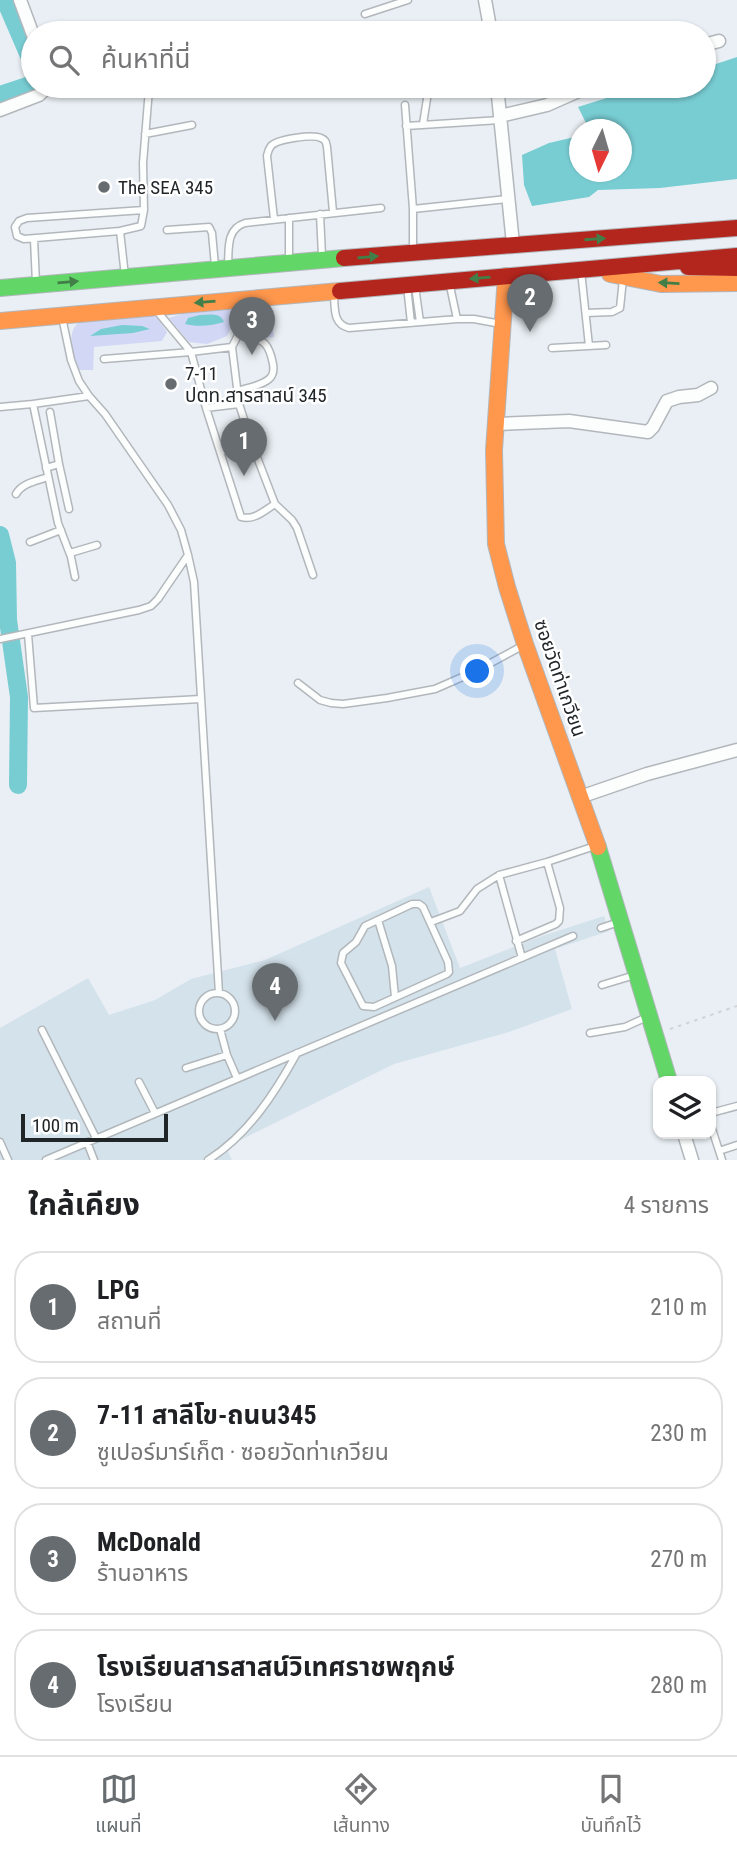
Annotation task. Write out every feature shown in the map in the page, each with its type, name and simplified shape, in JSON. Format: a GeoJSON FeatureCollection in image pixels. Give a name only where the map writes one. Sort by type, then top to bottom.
{"type":"FeatureCollection","features":[{"type":"Feature","properties":{"kind":"main road"},"geometry":{"type":"LineString","coordinates":[[661,234],[737,220]]}},
{"type":"Feature","properties":{"kind":"main road"},"geometry":{"type":"LineString","coordinates":[[0,288],[513,244],[737,228]]}},
{"type":"Feature","properties":{"kind":"main road"},"geometry":{"type":"LineString","coordinates":[[0,321],[737,256]]}},
{"type":"Feature","properties":{"kind":"main road"},"geometry":{"type":"LineString","coordinates":[[646,264],[737,268]]}},
{"type":"Feature","properties":{"kind":"main road"},"geometry":{"type":"LineString","coordinates":[[585,269],[661,284],[737,283]]}},
{"type":"Feature","properties":{"kind":"main road","name":"ซอยวัดท่าเกวียน"},"geometry":{"type":"LineString","coordinates":[[506,276],[494,450],[496,544],[525,644],[597,845],[668,1076]]}},
{"type":"Feature","properties":{"kind":"street"},"geometry":{"type":"LineString","coordinates":[[20,0],[28,21]]}},
{"type":"Feature","properties":{"kind":"street"},"geometry":{"type":"LineString","coordinates":[[485,0],[489,21]]}},
{"type":"Feature","properties":{"kind":"street"},"geometry":{"type":"LineString","coordinates":[[0,110],[31,98]]}},
{"type":"Feature","properties":{"kind":"street"},"geometry":{"type":"LineString","coordinates":[[498,98],[513,244]]}},
{"type":"Feature","properties":{"kind":"street"},"geometry":{"type":"LineString","coordinates":[[500,118],[563,98]]}},
{"type":"Feature","properties":{"kind":"street"},"geometry":{"type":"LineString","coordinates":[[496,424],[569,421],[648,432],[667,401],[698,395],[711,388]]}},
{"type":"Feature","properties":{"kind":"street"},"geometry":{"type":"LineString","coordinates":[[580,797],[647,774],[737,750]]}},
{"type":"Feature","properties":{"kind":"street"},"geometry":{"type":"LineString","coordinates":[[686,1139],[692,1160]]}},
{"type":"Feature","properties":{"kind":"lane"},"geometry":{"type":"LineString","coordinates":[[365,15],[408,0]]}},
{"type":"Feature","properties":{"kind":"lane"},"geometry":{"type":"LineString","coordinates":[[144,210],[27,218],[19,220],[15,227],[17,236],[34,239],[120,231],[141,226],[144,210],[143,163],[148,98]]}},
{"type":"Feature","properties":{"kind":"lane"},"geometry":{"type":"LineString","coordinates":[[422,124],[427,98]]}},
{"type":"Feature","properties":{"kind":"lane"},"geometry":{"type":"LineString","coordinates":[[405,105],[413,209],[413,253]]}},
{"type":"Feature","properties":{"kind":"lane"},"geometry":{"type":"LineString","coordinates":[[406,126],[500,118]]}},
{"type":"Feature","properties":{"kind":"lane"},"geometry":{"type":"LineString","coordinates":[[145,134],[192,125]]}},
{"type":"Feature","properties":{"kind":"lane"},"geometry":{"type":"LineString","coordinates":[[274,219],[268,149],[276,142],[311,136],[320,137],[327,147],[333,212]]}},
{"type":"Feature","properties":{"kind":"lane"},"geometry":{"type":"LineString","coordinates":[[413,209],[508,199]]}},
{"type":"Feature","properties":{"kind":"lane"},"geometry":{"type":"LineString","coordinates":[[222,270],[237,225],[381,208]]}},
{"type":"Feature","properties":{"kind":"lane"},"geometry":{"type":"LineString","coordinates":[[320,214],[322,261]]}},
{"type":"Feature","properties":{"kind":"lane"},"geometry":{"type":"LineString","coordinates":[[289,218],[289,264]]}},
{"type":"Feature","properties":{"kind":"lane"},"geometry":{"type":"LineString","coordinates":[[167,230],[209,227],[222,270]]}},
{"type":"Feature","properties":{"kind":"lane"},"geometry":{"type":"LineString","coordinates":[[120,231],[125,278]]}},
{"type":"Feature","properties":{"kind":"lane"},"geometry":{"type":"LineString","coordinates":[[34,239],[36,285]]}},
{"type":"Feature","properties":{"kind":"lane"},"geometry":{"type":"LineString","coordinates":[[585,269],[589,346]]}},
{"type":"Feature","properties":{"kind":"lane"},"geometry":{"type":"LineString","coordinates":[[586,313],[612,312],[621,307],[623,277]]}},
{"type":"Feature","properties":{"kind":"lane"},"geometry":{"type":"LineString","coordinates":[[449,280],[457,319]]}},
{"type":"Feature","properties":{"kind":"lane"},"geometry":{"type":"LineString","coordinates":[[411,284],[420,322]]}},
{"type":"Feature","properties":{"kind":"lane"},"geometry":{"type":"LineString","coordinates":[[411,284],[411,323]]}},
{"type":"Feature","properties":{"kind":"lane"},"geometry":{"type":"LineString","coordinates":[[333,290],[337,319],[349,328],[457,319],[503,324]]}},
{"type":"Feature","properties":{"kind":"lane"},"geometry":{"type":"LineString","coordinates":[[264,297],[248,316],[232,347],[239,404],[275,504],[297,528],[313,575]]}},
{"type":"Feature","properties":{"kind":"lane"},"geometry":{"type":"LineString","coordinates":[[153,307],[191,352],[241,517],[253,518],[275,504]]}},
{"type":"Feature","properties":{"kind":"lane"},"geometry":{"type":"LineString","coordinates":[[62,315],[71,360],[79,380],[168,505],[181,530],[188,555],[194,582],[219,993]]}},
{"type":"Feature","properties":{"kind":"lane"},"geometry":{"type":"LineString","coordinates":[[237,391],[266,381],[274,370],[269,346],[239,332]]}},
{"type":"Feature","properties":{"kind":"lane"},"geometry":{"type":"LineString","coordinates":[[552,348],[606,345]]}},
{"type":"Feature","properties":{"kind":"lane"},"geometry":{"type":"LineString","coordinates":[[104,359],[232,347]]}},
{"type":"Feature","properties":{"kind":"lane"},"geometry":{"type":"LineString","coordinates":[[0,407],[89,396]]}},
{"type":"Feature","properties":{"kind":"lane"},"geometry":{"type":"LineString","coordinates":[[33,404],[48,477],[75,577]]}},
{"type":"Feature","properties":{"kind":"lane"},"geometry":{"type":"LineString","coordinates":[[206,408],[239,404]]}},
{"type":"Feature","properties":{"kind":"lane"},"geometry":{"type":"LineString","coordinates":[[50,412],[69,509]]}},
{"type":"Feature","properties":{"kind":"lane"},"geometry":{"type":"LineString","coordinates":[[220,452],[252,444]]}},
{"type":"Feature","properties":{"kind":"lane"},"geometry":{"type":"LineString","coordinates":[[46,467],[60,464]]}},
{"type":"Feature","properties":{"kind":"lane"},"geometry":{"type":"LineString","coordinates":[[16,494],[24,485],[48,477]]}},
{"type":"Feature","properties":{"kind":"lane"},"geometry":{"type":"LineString","coordinates":[[30,542],[61,530]]}},
{"type":"Feature","properties":{"kind":"lane"},"geometry":{"type":"LineString","coordinates":[[70,553],[97,545]]}},
{"type":"Feature","properties":{"kind":"lane"},"geometry":{"type":"LineString","coordinates":[[2,638],[151,606],[188,555]]}},
{"type":"Feature","properties":{"kind":"lane"},"geometry":{"type":"LineString","coordinates":[[26,634],[34,708],[201,699]]}},
{"type":"Feature","properties":{"kind":"lane"},"geometry":{"type":"LineString","coordinates":[[298,683],[320,699],[331,703],[387,698],[435,689],[474,672],[525,644]]}},
{"type":"Feature","properties":{"kind":"lane"},"geometry":{"type":"LineString","coordinates":[[431,922],[460,911],[477,889],[499,875],[597,845]]}},
{"type":"Feature","properties":{"kind":"lane"},"geometry":{"type":"LineString","coordinates":[[516,941],[559,921],[560,908],[547,862]]}},
{"type":"Feature","properties":{"kind":"lane"},"geometry":{"type":"LineString","coordinates":[[499,875],[522,958]]}},
{"type":"Feature","properties":{"kind":"lane"},"geometry":{"type":"LineString","coordinates":[[419,904],[431,922],[448,962],[449,972],[374,1007],[363,1006],[341,963],[343,953],[356,942],[365,926],[378,920],[397,909],[419,904]]}},
{"type":"Feature","properties":{"kind":"lane"},"geometry":{"type":"LineString","coordinates":[[378,920],[392,966],[395,997]]}},
{"type":"Feature","properties":{"kind":"lane"},"geometry":{"type":"LineString","coordinates":[[601,928],[621,922]]}},
{"type":"Feature","properties":{"kind":"lane"},"geometry":{"type":"LineString","coordinates":[[46,1160],[573,936]]}},
{"type":"Feature","properties":{"kind":"lane"},"geometry":{"type":"LineString","coordinates":[[602,985],[636,975]]}},
{"type":"Feature","properties":{"kind":"lane"},"geometry":{"type":"LineString","coordinates":[[219,993],[229,998],[234,1006],[234,1016],[229,1024],[220,1029],[210,1028],[202,1021],[199,1011],[202,1002],[209,995],[219,993]]}},
{"type":"Feature","properties":{"kind":"lane"},"geometry":{"type":"LineString","coordinates":[[590,1033],[625,1027],[649,1016]]}},
{"type":"Feature","properties":{"kind":"lane"},"geometry":{"type":"LineString","coordinates":[[220,1029],[237,1078]]}},
{"type":"Feature","properties":{"kind":"lane"},"geometry":{"type":"LineString","coordinates":[[42,1030],[96,1138]]}},
{"type":"Feature","properties":{"kind":"lane"},"geometry":{"type":"LineString","coordinates":[[212,1159],[238,1136],[266,1104],[297,1053]]}},
{"type":"Feature","properties":{"kind":"lane"},"geometry":{"type":"LineString","coordinates":[[186,1068],[227,1055]]}},
{"type":"Feature","properties":{"kind":"lane"},"geometry":{"type":"LineString","coordinates":[[139,1082],[155,1113]]}},
{"type":"Feature","properties":{"kind":"lane"},"geometry":{"type":"LineString","coordinates":[[716,1112],[737,1106]]}},
{"type":"Feature","properties":{"kind":"lane"},"geometry":{"type":"LineString","coordinates":[[715,1139],[722,1160]]}},
{"type":"Feature","properties":{"kind":"lane"},"geometry":{"type":"LineString","coordinates":[[0,1142],[8,1160]]}},
{"type":"Feature","properties":{"kind":"lane"},"geometry":{"type":"LineString","coordinates":[[87,1142],[94,1160]]}},
{"type":"Feature","properties":{"kind":"lane"},"geometry":{"type":"LineString","coordinates":[[719,1151],[737,1145]]}},
{"type":"Feature","properties":{"kind":"path"},"geometry":{"type":"LineString","coordinates":[[655,1034],[737,1006]]}},
{"type":"Feature","properties":{"kind":"shaded area"},"geometry":{"type":"Polygon","coordinates":[[[737,57],[737,179],[660,188],[598,190],[589,197],[532,206],[524,185],[522,155],[549,143],[569,138],[569,182],[632,182],[632,119],[584,119],[578,107],[607,98],[716,98],[716,64],[737,57]]]}},
{"type":"Feature","properties":{"kind":"shaded area"},"geometry":{"type":"Polygon","coordinates":[[[237,308],[240,310],[227,336],[207,344],[189,342],[169,318],[185,313],[237,308]]]}},
{"type":"Feature","properties":{"kind":"shaded area"},"geometry":{"type":"Polygon","coordinates":[[[270,308],[274,337],[257,335],[249,326],[248,321],[255,311],[270,308]]]}},
{"type":"Feature","properties":{"kind":"shaded area"},"geometry":{"type":"Polygon","coordinates":[[[151,315],[158,319],[167,332],[162,341],[94,347],[93,370],[77,370],[71,338],[79,322],[151,315]]]}},
{"type":"Feature","properties":{"kind":"shaded area"},"geometry":{"type":"Polygon","coordinates":[[[217,315],[224,322],[204,326],[185,324],[188,318],[217,315]]]}},
{"type":"Feature","properties":{"kind":"shaded area"},"geometry":{"type":"Polygon","coordinates":[[[122,325],[150,329],[90,336],[101,329],[122,325]]]}},
{"type":"Feature","properties":{"kind":"shaded area"},"geometry":{"type":"Polygon","coordinates":[[[429,887],[460,968],[542,936],[604,916],[609,931],[555,949],[572,1009],[509,1032],[394,1064],[226,1147],[232,1160],[0,1160],[0,1028],[88,978],[109,1015],[155,1000],[191,979],[265,960],[429,887]]]}},
{"type":"Feature","properties":{"kind":"waterway"},"geometry":{"type":"LineString","coordinates":[[5,0],[21,37]]}},
{"type":"Feature","properties":{"kind":"waterway"},"geometry":{"type":"LineString","coordinates":[[0,95],[21,88]]}},
{"type":"Feature","properties":{"kind":"waterway"},"geometry":{"type":"LineString","coordinates":[[0,535],[7,563],[8,620],[19,697],[18,785]]}},
{"type":"Feature","properties":{"kind":"traffic: fast"},"geometry":{"type":"LineString","coordinates":[[0,288],[344,258]]}},
{"type":"Feature","properties":{"kind":"traffic: fast"},"geometry":{"type":"LineString","coordinates":[[598,847],[667,1076]]}},
{"type":"Feature","properties":{"kind":"traffic: slow"},"geometry":{"type":"LineString","coordinates":[[610,274],[661,284],[737,283]]}},
{"type":"Feature","properties":{"kind":"traffic: slow"},"geometry":{"type":"LineString","coordinates":[[506,276],[494,450],[496,544],[525,644],[598,847]]}},
{"type":"Feature","properties":{"kind":"traffic: slow"},"geometry":{"type":"LineString","coordinates":[[0,321],[340,291]]}},
{"type":"Feature","properties":{"kind":"traffic: jam"},"geometry":{"type":"LineString","coordinates":[[344,258],[737,228]]}},
{"type":"Feature","properties":{"kind":"traffic: jam"},"geometry":{"type":"LineString","coordinates":[[340,291],[737,256]]}},
{"type":"Feature","properties":{"kind":"traffic: jam"},"geometry":{"type":"LineString","coordinates":[[688,267],[737,268]]}},
{"type":"Feature","properties":{"kind":"place","name":"The SEA 345"},"geometry":{"type":"Point","coordinates":[104,187]}},
{"type":"Feature","properties":{"kind":"place","name":"7-11 สาลีโข-ถนน345"},"geometry":{"type":"Point","coordinates":[530,332]}},
{"type":"Feature","properties":{"kind":"place","name":"McDonald"},"geometry":{"type":"Point","coordinates":[252,355]}},
{"type":"Feature","properties":{"kind":"place","name":"7-11 ปตท.สารสาสน์ 345"},"geometry":{"type":"Point","coordinates":[171,384]}},
{"type":"Feature","properties":{"kind":"place","name":"LPG"},"geometry":{"type":"Point","coordinates":[244,476]}},
{"type":"Feature","properties":{"kind":"place","name":"โรงเรียนสารสาสน์วิเทศราชพฤกษ์"},"geometry":{"type":"Point","coordinates":[275,1021]}}]}
